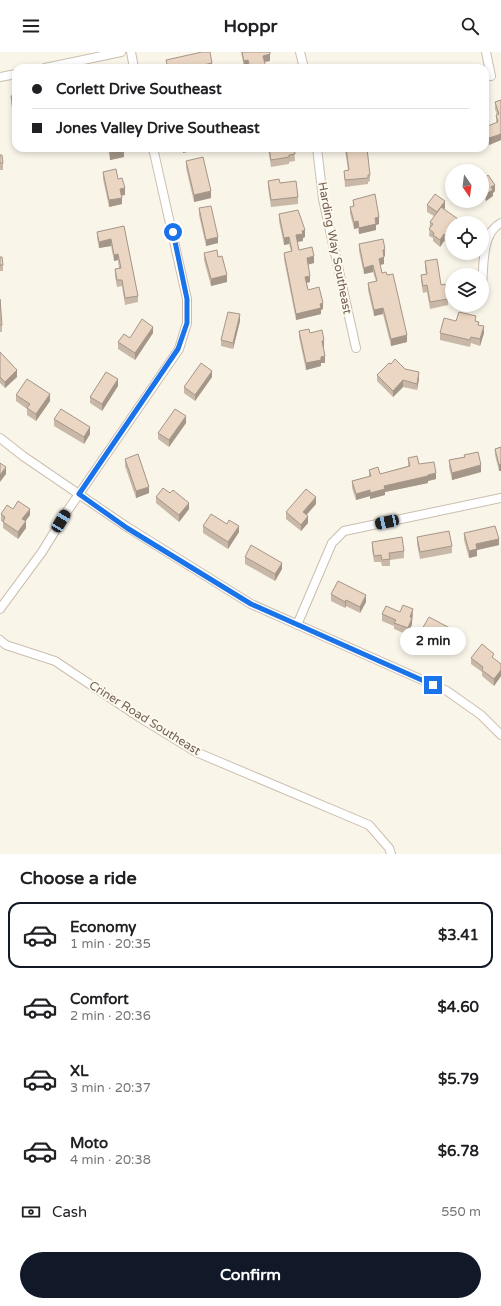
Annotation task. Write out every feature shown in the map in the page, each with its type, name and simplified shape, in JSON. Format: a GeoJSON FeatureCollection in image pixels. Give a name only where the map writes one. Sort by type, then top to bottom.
{"type":"FeatureCollection","features":[{"type":"Feature","properties":{"kind":"street"},"geometry":{"type":"LineString","coordinates":[[64,64],[121,52]]}},
{"type":"Feature","properties":{"kind":"street"},"geometry":{"type":"LineString","coordinates":[[130,52],[133,64]]}},
{"type":"Feature","properties":{"kind":"street"},"geometry":{"type":"LineString","coordinates":[[300,52],[303,64]]}},
{"type":"Feature","properties":{"kind":"street"},"geometry":{"type":"LineString","coordinates":[[486,52],[488,64]]}},
{"type":"Feature","properties":{"kind":"street"},"geometry":{"type":"LineString","coordinates":[[489,66],[491,76]]}},
{"type":"Feature","properties":{"kind":"street"},"geometry":{"type":"LineString","coordinates":[[0,78],[12,75]]}},
{"type":"Feature","properties":{"kind":"street"},"geometry":{"type":"LineString","coordinates":[[0,609],[42,552],[79,494],[178,349],[187,323],[187,299],[154,152]]}},
{"type":"Feature","properties":{"kind":"street","name":"Harding Way Southeast"},"geometry":{"type":"LineString","coordinates":[[317,152],[323,199],[356,348]]}},
{"type":"Feature","properties":{"kind":"street"},"geometry":{"type":"LineString","coordinates":[[484,268],[486,247],[494,226],[501,223]]}},
{"type":"Feature","properties":{"kind":"street"},"geometry":{"type":"LineString","coordinates":[[0,438],[22,456],[127,528],[251,604],[446,691],[481,715],[501,734]]}},
{"type":"Feature","properties":{"kind":"street"},"geometry":{"type":"LineString","coordinates":[[297,624],[332,543],[344,531],[501,498]]}},
{"type":"Feature","properties":{"kind":"street","name":"Criner Road Southeast"},"geometry":{"type":"LineString","coordinates":[[0,640],[6,645],[55,662],[138,717],[196,752],[369,825],[389,848],[391,854]]}},
{"type":"Feature","properties":{"kind":"building"},"geometry":{"type":"Polygon","coordinates":[[[202,52],[210,52],[212,63],[167,64],[166,60],[202,52]]]}},
{"type":"Feature","properties":{"kind":"building"},"geometry":{"type":"Polygon","coordinates":[[[242,52],[270,52],[270,54],[263,56],[265,64],[249,64],[248,60],[244,61],[242,52]]]}},
{"type":"Feature","properties":{"kind":"building"},"geometry":{"type":"Polygon","coordinates":[[[501,100],[501,134],[489,138],[489,125],[498,122],[496,115],[499,114],[495,102],[501,100]]]}},
{"type":"Feature","properties":{"kind":"building"},"geometry":{"type":"Polygon","coordinates":[[[270,152],[295,152],[295,154],[289,155],[289,157],[271,160],[270,152]]]}},
{"type":"Feature","properties":{"kind":"building"},"geometry":{"type":"Polygon","coordinates":[[[347,152],[367,152],[370,175],[368,175],[368,178],[345,180],[344,171],[349,170],[347,152]]]}},
{"type":"Feature","properties":{"kind":"building"},"geometry":{"type":"Polygon","coordinates":[[[0,155],[2,155],[3,163],[0,163],[0,155]]]}},
{"type":"Feature","properties":{"kind":"building"},"geometry":{"type":"Polygon","coordinates":[[[203,157],[211,191],[194,195],[186,161],[203,157]]]}},
{"type":"Feature","properties":{"kind":"building"},"geometry":{"type":"Polygon","coordinates":[[[116,169],[118,179],[122,178],[125,188],[120,189],[122,198],[109,200],[103,172],[116,169]]]}},
{"type":"Feature","properties":{"kind":"building"},"geometry":{"type":"Polygon","coordinates":[[[489,176],[495,185],[491,187],[493,190],[489,192],[489,176]]]}},
{"type":"Feature","properties":{"kind":"building"},"geometry":{"type":"Polygon","coordinates":[[[279,179],[280,183],[296,181],[298,197],[271,200],[268,181],[279,179]]]}},
{"type":"Feature","properties":{"kind":"building"},"geometry":{"type":"Polygon","coordinates":[[[375,194],[379,217],[375,218],[376,224],[359,228],[358,221],[354,222],[350,207],[354,206],[353,200],[375,194]]]}},
{"type":"Feature","properties":{"kind":"building"},"geometry":{"type":"Polygon","coordinates":[[[435,194],[445,201],[437,212],[427,205],[435,194]]]}},
{"type":"Feature","properties":{"kind":"building"},"geometry":{"type":"Polygon","coordinates":[[[211,206],[218,237],[206,240],[199,208],[211,206]]]}},
{"type":"Feature","properties":{"kind":"building"},"geometry":{"type":"Polygon","coordinates":[[[441,207],[454,216],[445,216],[445,235],[444,234],[440,240],[433,235],[434,233],[429,229],[433,224],[430,222],[441,207]]]}},
{"type":"Feature","properties":{"kind":"building"},"geometry":{"type":"Polygon","coordinates":[[[298,210],[305,230],[302,231],[303,234],[296,235],[299,250],[312,247],[314,256],[307,258],[310,276],[305,277],[308,290],[319,287],[323,303],[320,304],[321,308],[296,314],[284,253],[292,251],[289,237],[284,238],[279,214],[298,210]]]}},
{"type":"Feature","properties":{"kind":"building"},"geometry":{"type":"Polygon","coordinates":[[[124,226],[138,296],[125,298],[122,280],[117,280],[115,269],[121,268],[118,254],[114,255],[111,239],[99,242],[97,232],[124,226]]]}},
{"type":"Feature","properties":{"kind":"building"},"geometry":{"type":"Polygon","coordinates":[[[383,239],[385,249],[383,250],[384,257],[379,259],[382,273],[386,272],[387,275],[393,274],[407,335],[391,339],[383,308],[374,310],[368,283],[377,281],[373,265],[364,268],[359,244],[383,239]]]}},
{"type":"Feature","properties":{"kind":"building"},"geometry":{"type":"Polygon","coordinates":[[[217,250],[218,257],[222,256],[227,275],[211,279],[204,253],[217,250]]]}},
{"type":"Feature","properties":{"kind":"building"},"geometry":{"type":"Polygon","coordinates":[[[0,257],[2,257],[3,265],[0,265],[0,257]]]}},
{"type":"Feature","properties":{"kind":"building"},"geometry":{"type":"Polygon","coordinates":[[[437,259],[441,285],[445,284],[445,300],[430,302],[427,285],[423,286],[421,275],[427,274],[425,261],[437,259]]]}},
{"type":"Feature","properties":{"kind":"building"},"geometry":{"type":"Polygon","coordinates":[[[0,299],[2,325],[0,325],[0,299]]]}},
{"type":"Feature","properties":{"kind":"building"},"geometry":{"type":"Polygon","coordinates":[[[228,312],[240,314],[233,343],[221,340],[228,312]]]}},
{"type":"Feature","properties":{"kind":"building"},"geometry":{"type":"Polygon","coordinates":[[[459,312],[476,316],[475,321],[479,322],[478,325],[484,326],[480,339],[471,337],[470,340],[440,333],[444,318],[456,321],[459,312]]]}},
{"type":"Feature","properties":{"kind":"building"},"geometry":{"type":"Polygon","coordinates":[[[142,319],[153,327],[135,353],[118,342],[124,334],[130,338],[142,319]]]}},
{"type":"Feature","properties":{"kind":"building"},"geometry":{"type":"Polygon","coordinates":[[[309,329],[310,333],[322,330],[324,340],[322,341],[325,356],[321,357],[321,360],[306,363],[299,331],[309,329]]]}},
{"type":"Feature","properties":{"kind":"building"},"geometry":{"type":"Polygon","coordinates":[[[0,352],[17,370],[5,382],[0,377],[0,352]]]}},
{"type":"Feature","properties":{"kind":"building"},"geometry":{"type":"Polygon","coordinates":[[[395,359],[405,369],[419,372],[417,384],[403,380],[393,391],[377,375],[395,359]]]}},
{"type":"Feature","properties":{"kind":"building"},"geometry":{"type":"Polygon","coordinates":[[[201,363],[212,371],[195,395],[184,387],[201,363]]]}},
{"type":"Feature","properties":{"kind":"building"},"geometry":{"type":"Polygon","coordinates":[[[106,372],[118,379],[102,404],[90,397],[106,372]]]}},
{"type":"Feature","properties":{"kind":"building"},"geometry":{"type":"Polygon","coordinates":[[[27,379],[50,394],[36,414],[27,408],[30,404],[16,395],[27,379]]]}},
{"type":"Feature","properties":{"kind":"building"},"geometry":{"type":"Polygon","coordinates":[[[61,409],[90,427],[84,437],[54,419],[61,409]]]}},
{"type":"Feature","properties":{"kind":"building"},"geometry":{"type":"Polygon","coordinates":[[[175,409],[186,416],[169,440],[158,433],[175,409]]]}},
{"type":"Feature","properties":{"kind":"building"},"geometry":{"type":"Polygon","coordinates":[[[501,447],[501,464],[499,465],[495,449],[501,447]]]}},
{"type":"Feature","properties":{"kind":"building"},"geometry":{"type":"Polygon","coordinates":[[[478,452],[481,465],[452,473],[449,460],[465,457],[464,455],[478,452]]]}},
{"type":"Feature","properties":{"kind":"building"},"geometry":{"type":"Polygon","coordinates":[[[138,454],[149,487],[136,491],[125,459],[138,454]]]}},
{"type":"Feature","properties":{"kind":"building"},"geometry":{"type":"Polygon","coordinates":[[[417,456],[419,464],[434,462],[436,473],[384,486],[385,489],[370,493],[370,490],[356,494],[352,481],[371,476],[369,470],[378,467],[380,474],[410,466],[408,458],[417,456]]]}},
{"type":"Feature","properties":{"kind":"building"},"geometry":{"type":"Polygon","coordinates":[[[0,463],[6,467],[0,475],[0,463]]]}},
{"type":"Feature","properties":{"kind":"building"},"geometry":{"type":"Polygon","coordinates":[[[163,488],[170,493],[173,490],[189,503],[179,515],[156,497],[163,488]]]}},
{"type":"Feature","properties":{"kind":"building"},"geometry":{"type":"Polygon","coordinates":[[[306,489],[316,497],[303,512],[308,516],[301,525],[286,512],[306,489]]]}},
{"type":"Feature","properties":{"kind":"building"},"geometry":{"type":"Polygon","coordinates":[[[18,501],[30,509],[22,519],[26,521],[18,532],[3,522],[5,517],[1,514],[7,505],[13,509],[18,501]]]}},
{"type":"Feature","properties":{"kind":"building"},"geometry":{"type":"Polygon","coordinates":[[[211,514],[227,524],[229,520],[239,526],[228,542],[203,526],[211,514]]]}},
{"type":"Feature","properties":{"kind":"building"},"geometry":{"type":"Polygon","coordinates":[[[495,526],[499,539],[476,544],[477,549],[469,551],[464,533],[495,526]]]}},
{"type":"Feature","properties":{"kind":"building"},"geometry":{"type":"Polygon","coordinates":[[[449,531],[452,546],[420,552],[417,537],[449,531]]]}},
{"type":"Feature","properties":{"kind":"building"},"geometry":{"type":"Polygon","coordinates":[[[402,537],[404,551],[389,553],[390,559],[382,560],[381,555],[374,556],[372,542],[402,537]]]}},
{"type":"Feature","properties":{"kind":"building"},"geometry":{"type":"Polygon","coordinates":[[[251,545],[282,563],[275,574],[245,557],[251,545]]]}},
{"type":"Feature","properties":{"kind":"building"},"geometry":{"type":"Polygon","coordinates":[[[338,581],[366,595],[360,607],[346,600],[345,602],[331,594],[338,581]]]}},
{"type":"Feature","properties":{"kind":"building"},"geometry":{"type":"Polygon","coordinates":[[[403,605],[413,609],[410,617],[412,618],[408,628],[394,623],[396,620],[382,614],[386,606],[400,612],[403,605]]]}},
{"type":"Feature","properties":{"kind":"building"},"geometry":{"type":"Polygon","coordinates":[[[429,617],[461,634],[454,647],[422,629],[429,617]]]}},
{"type":"Feature","properties":{"kind":"building"},"geometry":{"type":"Polygon","coordinates":[[[482,644],[494,654],[492,657],[501,664],[501,670],[494,679],[482,670],[483,667],[471,658],[482,644]]]}},
{"type":"Feature","properties":{"kind":"route"},"geometry":{"type":"LineString","coordinates":[[173,232],[187,299],[187,323],[178,349],[154,387],[79,494],[127,528],[251,604],[433,685]]}}]}
